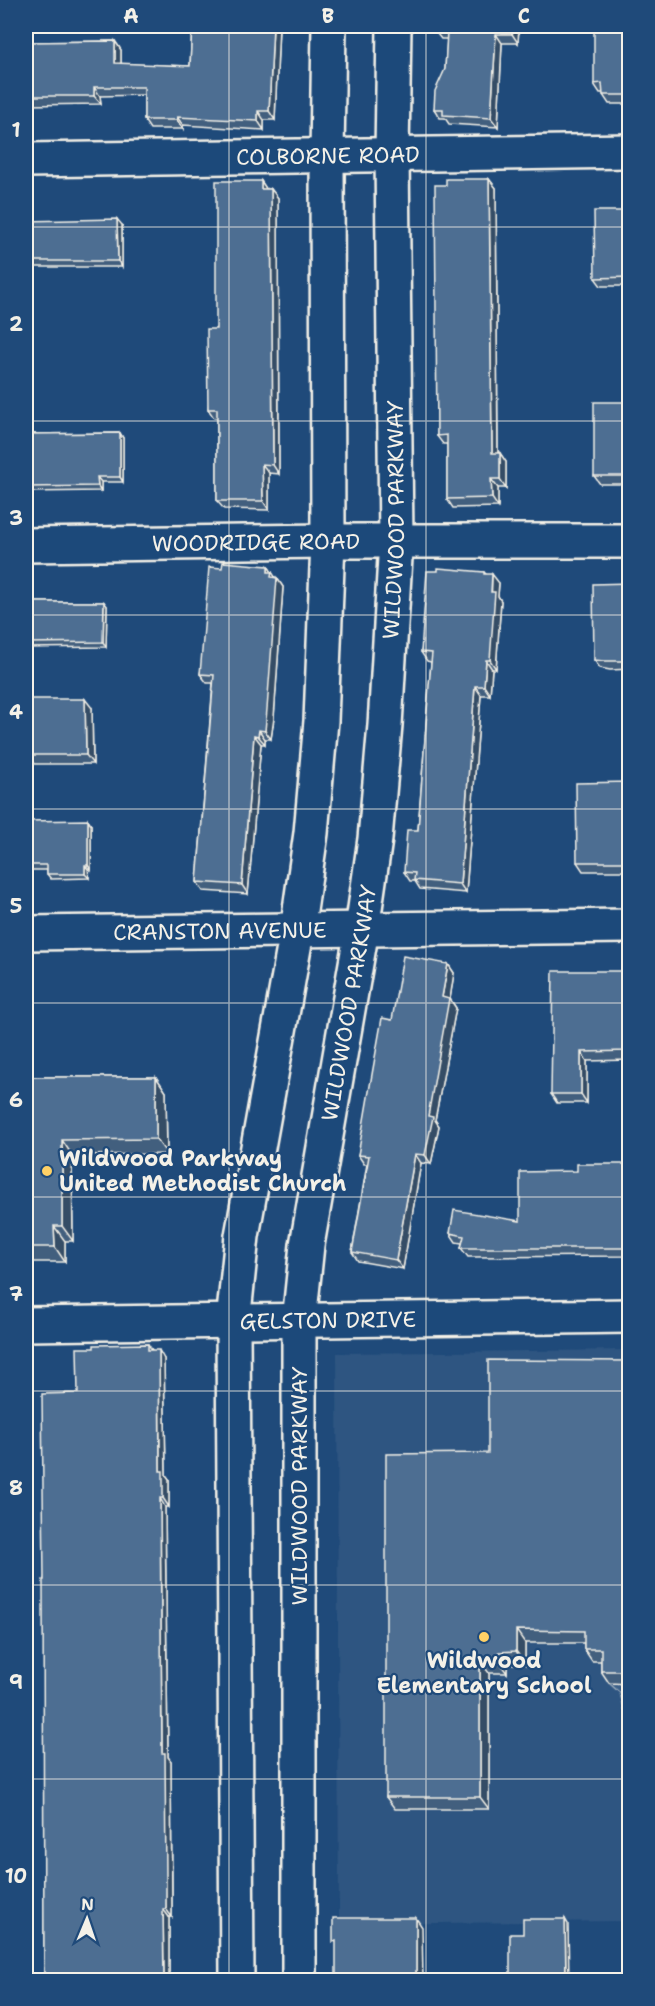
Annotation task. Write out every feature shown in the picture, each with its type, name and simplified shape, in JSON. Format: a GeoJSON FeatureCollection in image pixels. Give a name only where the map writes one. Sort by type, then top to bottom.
{"type":"FeatureCollection","features":[{"type":"Feature","properties":{"kind":"street"},"geometry":{"type":"LineString","coordinates":[[237,1980],[233,1323],[242,1236],[297,931],[311,833],[321,721],[328,541],[329,26]]}},
{"type":"Feature","properties":{"kind":"street","name":"WILDWOOD PARKWAY"},"geometry":{"type":"LineString","coordinates":[[299,1980],[299,1322],[307,1245],[362,929],[375,839],[385,725],[396,541],[392,154],[394,26]]}},
{"type":"Feature","properties":{"kind":"street","name":"COLBORNE ROAD"},"geometry":{"type":"LineString","coordinates":[[26,160],[630,151]]}},
{"type":"Feature","properties":{"kind":"street","name":"WOODRIDGE ROAD"},"geometry":{"type":"LineString","coordinates":[[26,545],[328,541],[630,541]]}},
{"type":"Feature","properties":{"kind":"street","name":"CRANSTON AVENUE"},"geometry":{"type":"LineString","coordinates":[[26,933],[630,926]]}},
{"type":"Feature","properties":{"kind":"street","name":"GELSTON DRIVE"},"geometry":{"type":"LineString","coordinates":[[26,1324],[630,1316]]}},
{"type":"Feature","properties":{"kind":"shaded area","name":"Wildwood Elementary School"},"geometry":{"type":"Polygon","coordinates":[[[629,1350],[629,1921],[339,1924],[337,1353],[629,1350]]]}},
{"type":"Feature","properties":{"kind":"shaded area"},"geometry":{"type":"Polygon","coordinates":[[[609,1683],[629,1684],[629,1716],[625,1712],[620,1693],[609,1683]]]}},
{"type":"Feature","properties":{"kind":"building"},"geometry":{"type":"Polygon","coordinates":[[[192,26],[273,26],[269,111],[258,111],[258,121],[177,117],[177,120],[144,120],[144,87],[94,87],[94,96],[26,96],[26,42],[115,41],[115,63],[190,66],[192,26]]]}},
{"type":"Feature","properties":{"kind":"building"},"geometry":{"type":"Polygon","coordinates":[[[435,26],[512,26],[512,34],[496,34],[491,118],[443,115],[443,109],[434,109],[435,91],[445,69],[447,31],[434,30],[435,26]]]}},
{"type":"Feature","properties":{"kind":"building"},"geometry":{"type":"Polygon","coordinates":[[[594,26],[630,26],[630,95],[603,95],[602,83],[594,84],[594,26]]]}},
{"type":"Feature","properties":{"kind":"building"},"geometry":{"type":"Polygon","coordinates":[[[446,179],[489,179],[492,453],[500,453],[500,479],[491,479],[492,498],[447,499],[447,435],[437,436],[435,185],[446,185],[446,179]]]}},
{"type":"Feature","properties":{"kind":"building"},"geometry":{"type":"Polygon","coordinates":[[[216,181],[261,181],[261,189],[271,189],[273,465],[262,464],[263,501],[217,501],[217,409],[208,409],[207,329],[216,329],[216,181]]]}},
{"type":"Feature","properties":{"kind":"building"},"geometry":{"type":"Polygon","coordinates":[[[594,211],[630,211],[630,277],[595,278],[594,211]]]}},
{"type":"Feature","properties":{"kind":"building"},"geometry":{"type":"Polygon","coordinates":[[[117,219],[118,261],[26,261],[26,221],[117,219]]]}},
{"type":"Feature","properties":{"kind":"building"},"geometry":{"type":"Polygon","coordinates":[[[594,402],[630,402],[630,476],[594,476],[594,402]]]}},
{"type":"Feature","properties":{"kind":"building"},"geometry":{"type":"Polygon","coordinates":[[[120,433],[120,477],[97,477],[98,486],[26,487],[26,434],[120,433]]]}},
{"type":"Feature","properties":{"kind":"building"},"geometry":{"type":"Polygon","coordinates":[[[223,562],[268,566],[268,572],[272,572],[271,577],[277,578],[265,731],[259,730],[258,736],[254,735],[242,885],[197,882],[214,675],[200,674],[209,567],[222,568],[223,562]]]}},
{"type":"Feature","properties":{"kind":"building"},"geometry":{"type":"Polygon","coordinates":[[[438,568],[492,574],[491,592],[495,592],[490,660],[486,660],[484,686],[475,686],[460,884],[414,880],[415,873],[404,872],[407,830],[418,830],[432,653],[421,652],[427,571],[438,571],[438,568]]]}},
{"type":"Feature","properties":{"kind":"building"},"geometry":{"type":"Polygon","coordinates":[[[630,583],[630,661],[594,660],[593,584],[630,583]]]}},
{"type":"Feature","properties":{"kind":"building"},"geometry":{"type":"Polygon","coordinates":[[[26,602],[104,602],[103,642],[26,643],[26,602]]]}},
{"type":"Feature","properties":{"kind":"building"},"geometry":{"type":"Polygon","coordinates":[[[29,699],[85,699],[86,755],[29,755],[29,699]]]}},
{"type":"Feature","properties":{"kind":"building"},"geometry":{"type":"Polygon","coordinates":[[[630,782],[630,862],[577,862],[576,783],[630,782]]]}},
{"type":"Feature","properties":{"kind":"building"},"geometry":{"type":"Polygon","coordinates":[[[88,820],[88,865],[85,865],[85,874],[47,874],[47,865],[27,865],[27,821],[88,820]]]}},
{"type":"Feature","properties":{"kind":"building"},"geometry":{"type":"Polygon","coordinates":[[[403,956],[448,964],[442,997],[449,999],[428,1116],[433,1117],[425,1155],[415,1154],[396,1260],[352,1252],[369,1156],[358,1155],[382,1018],[392,1020],[403,956]]]}},
{"type":"Feature","properties":{"kind":"building"},"geometry":{"type":"Polygon","coordinates":[[[553,971],[630,971],[630,1051],[581,1052],[581,1094],[551,1094],[553,971]]]}},
{"type":"Feature","properties":{"kind":"building","name":"Wildwood Parkway United Methodist Church"},"geometry":{"type":"Polygon","coordinates":[[[26,1077],[156,1077],[156,1139],[62,1140],[62,1226],[54,1226],[55,1247],[26,1247],[26,1077]]]}},
{"type":"Feature","properties":{"kind":"building"},"geometry":{"type":"Polygon","coordinates":[[[577,1164],[630,1164],[630,1248],[461,1248],[464,1236],[450,1233],[454,1210],[520,1221],[520,1172],[577,1171],[577,1164]]]}},
{"type":"Feature","properties":{"kind":"building"},"geometry":{"type":"Polygon","coordinates":[[[148,1344],[148,1350],[159,1350],[160,1471],[163,1471],[163,1498],[160,1498],[162,1753],[165,1753],[164,1980],[44,1980],[42,1394],[78,1393],[77,1348],[94,1348],[94,1345],[148,1344]]]}},
{"type":"Feature","properties":{"kind":"building","name":"Wildwood Elementary School"},"geometry":{"type":"Polygon","coordinates":[[[488,1360],[630,1361],[630,1671],[601,1671],[601,1649],[584,1649],[584,1631],[516,1630],[516,1651],[499,1652],[498,1661],[480,1661],[480,1797],[386,1797],[386,1454],[488,1453],[488,1360]]]}},
{"type":"Feature","properties":{"kind":"building"},"geometry":{"type":"Polygon","coordinates":[[[333,1918],[416,1918],[416,1980],[336,1980],[336,1941],[333,1942],[333,1918]]]}},
{"type":"Feature","properties":{"kind":"building"},"geometry":{"type":"Polygon","coordinates":[[[523,1919],[565,1919],[566,1980],[510,1980],[510,1934],[523,1934],[523,1919]]]}},
{"type":"Feature","properties":{"kind":"place","name":"Wildwood Parkway United Methodist Church"},"geometry":{"type":"Point","coordinates":[47,1171]}},
{"type":"Feature","properties":{"kind":"place","name":"Wildwood Elementary School"},"geometry":{"type":"Point","coordinates":[484,1637]}}]}
